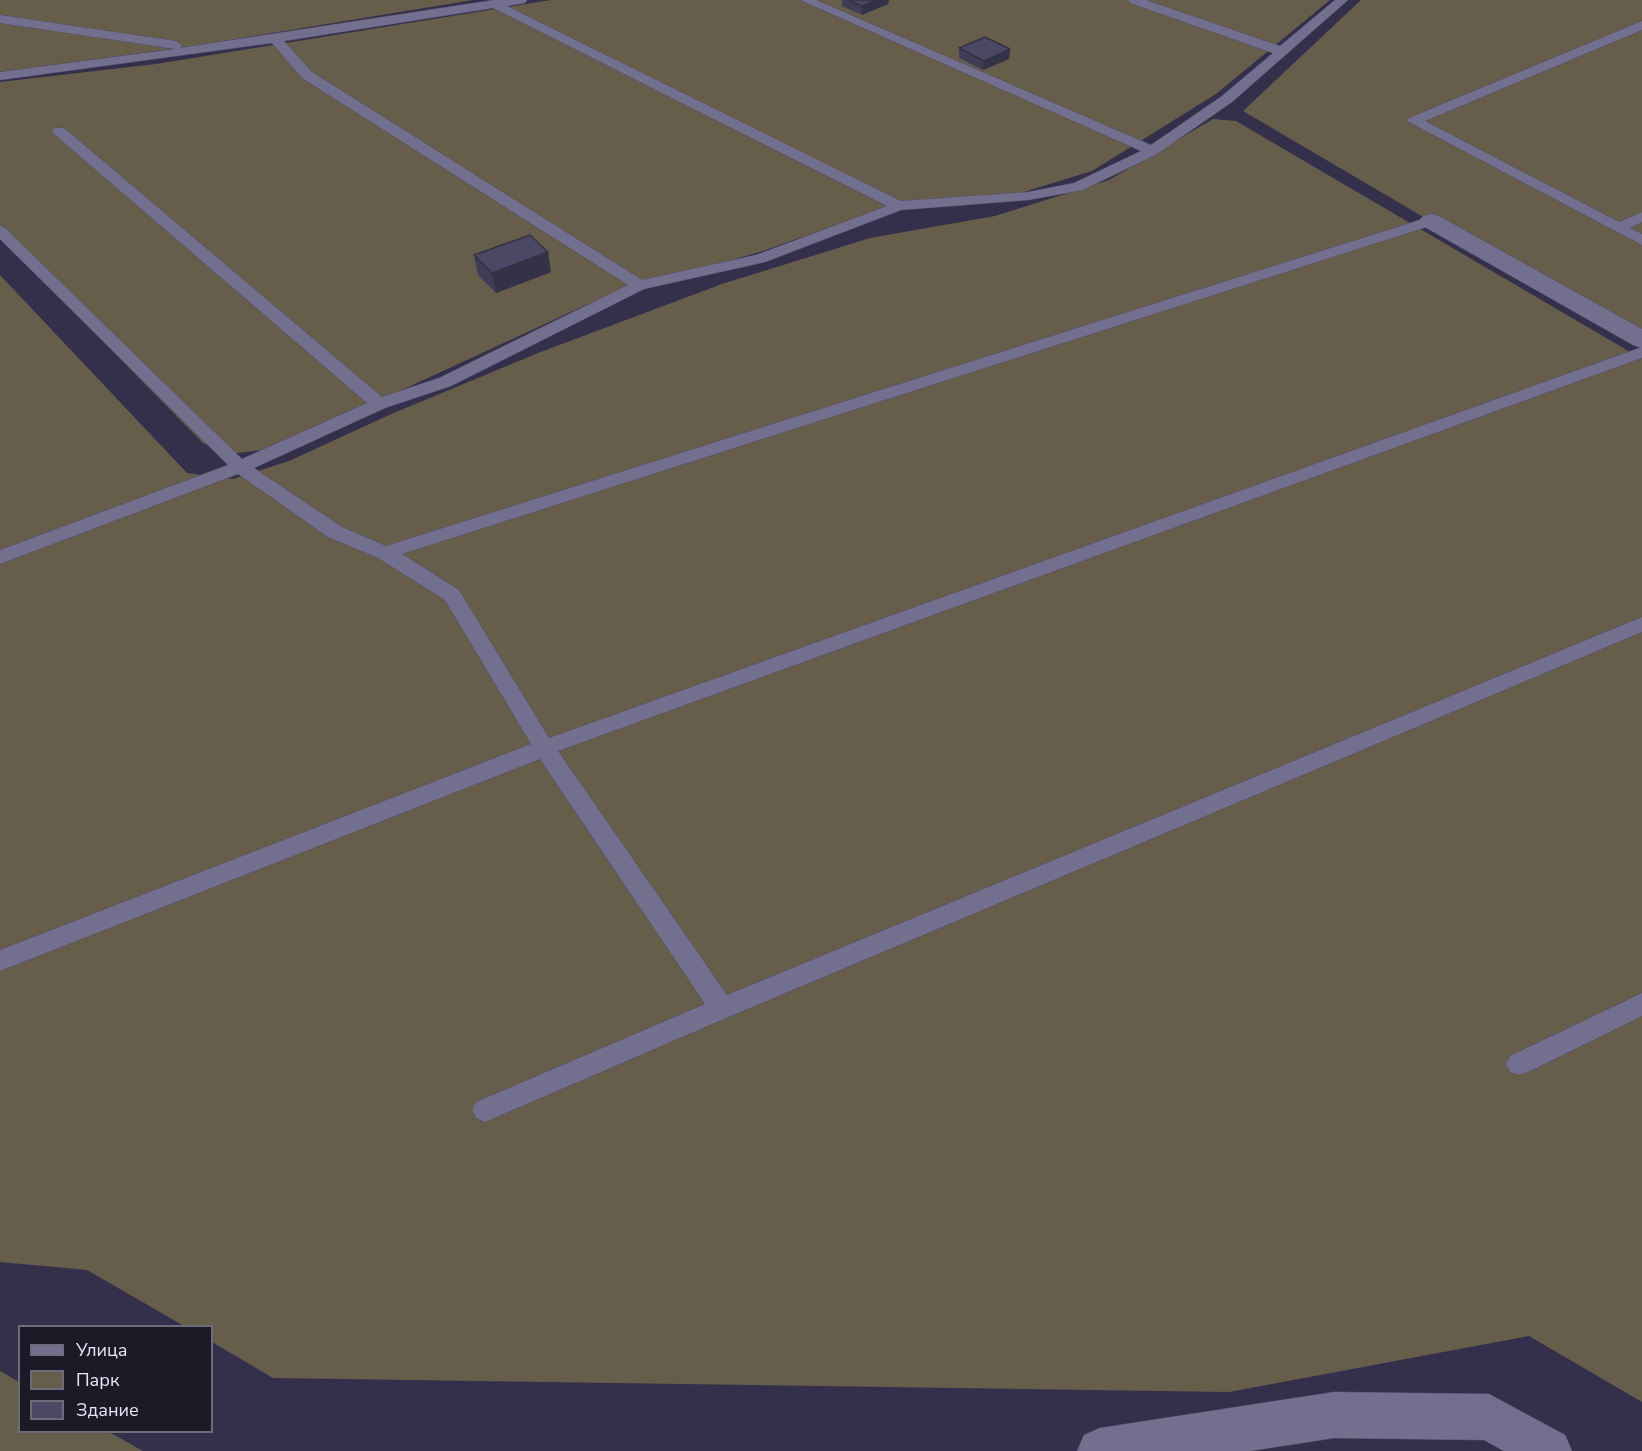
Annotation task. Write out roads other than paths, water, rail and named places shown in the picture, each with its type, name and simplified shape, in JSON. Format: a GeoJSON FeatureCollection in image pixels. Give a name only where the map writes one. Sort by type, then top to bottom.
{"type":"FeatureCollection","features":[{"type":"Feature","properties":{"kind":"street"},"geometry":{"type":"LineString","coordinates":[[1431,221],[1642,340]]}},
{"type":"Feature","properties":{"kind":"street"},"geometry":{"type":"LineString","coordinates":[[1100,1451],[1334,1415],[1489,1417],[1549,1451]]}},
{"type":"Feature","properties":{"kind":"lane"},"geometry":{"type":"LineString","coordinates":[[464,0],[498,5],[899,206]]}},
{"type":"Feature","properties":{"kind":"lane"},"geometry":{"type":"LineString","coordinates":[[0,76],[275,39],[521,0]]}},
{"type":"Feature","properties":{"kind":"lane"},"geometry":{"type":"LineString","coordinates":[[806,0],[1152,151]]}},
{"type":"Feature","properties":{"kind":"lane"},"geometry":{"type":"LineString","coordinates":[[1134,0],[1281,51]]}},
{"type":"Feature","properties":{"kind":"lane"},"geometry":{"type":"LineString","coordinates":[[0,557],[240,467],[379,404],[446,382],[639,285],[760,259],[899,206],[1028,196],[1078,188],[1152,151],[1227,99],[1342,0]]}},
{"type":"Feature","properties":{"kind":"lane"},"geometry":{"type":"LineString","coordinates":[[0,19],[200,49]]}},
{"type":"Feature","properties":{"kind":"lane"},"geometry":{"type":"LineString","coordinates":[[1642,26],[1414,121],[1642,240]]}},
{"type":"Feature","properties":{"kind":"lane"},"geometry":{"type":"LineString","coordinates":[[275,39],[307,75],[639,285]]}},
{"type":"Feature","properties":{"kind":"lane"},"geometry":{"type":"LineString","coordinates":[[59,130],[379,404]]}},
{"type":"Feature","properties":{"kind":"lane"},"geometry":{"type":"LineString","coordinates":[[1619,228],[1642,216]]}},
{"type":"Feature","properties":{"kind":"lane"},"geometry":{"type":"LineString","coordinates":[[385,553],[1431,221]]}},
{"type":"Feature","properties":{"kind":"lane"},"geometry":{"type":"LineString","coordinates":[[0,231],[240,467],[335,532],[385,553],[452,595],[544,748],[722,1008]]}},
{"type":"Feature","properties":{"kind":"lane"},"geometry":{"type":"LineString","coordinates":[[0,961],[544,748],[1642,352]]}},
{"type":"Feature","properties":{"kind":"lane"},"geometry":{"type":"LineString","coordinates":[[485,1110],[722,1008],[1642,624]]}},
{"type":"Feature","properties":{"kind":"lane"},"geometry":{"type":"LineString","coordinates":[[1519,1064],[1642,1004]]}}]}
